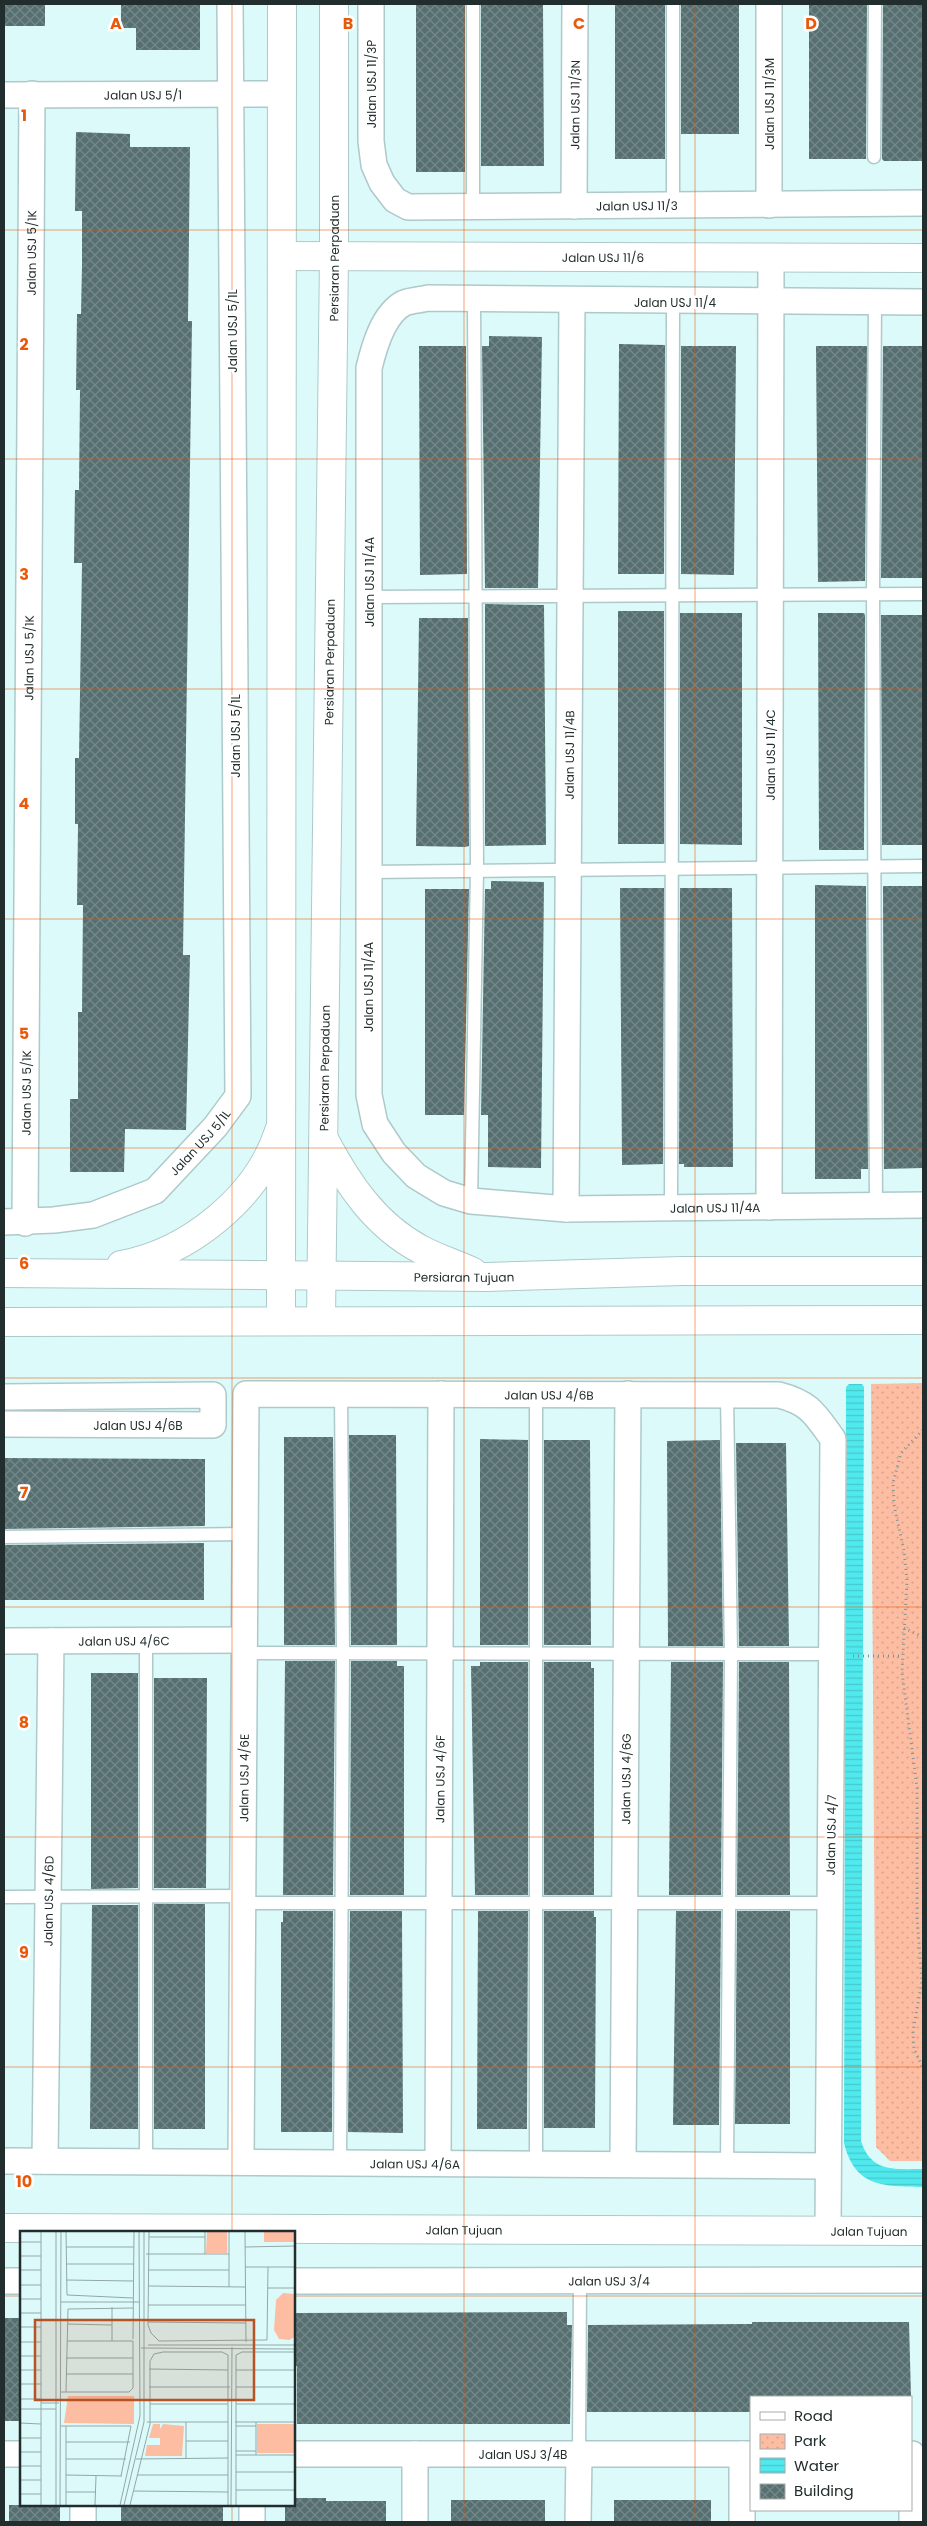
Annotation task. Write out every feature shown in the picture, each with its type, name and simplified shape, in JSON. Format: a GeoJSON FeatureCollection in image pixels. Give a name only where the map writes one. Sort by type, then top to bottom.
{"type":"FeatureCollection","features":[{"type":"Feature","properties":{"kind":"main road"},"geometry":{"type":"LineString","coordinates":[[281,1320],[282,4]]}},
{"type":"Feature","properties":{"kind":"main road","name":"Persiaran Perpaduan"},"geometry":{"type":"LineString","coordinates":[[321,1320],[334,256],[334,4]]}},
{"type":"Feature","properties":{"kind":"main road","name":"Jalan USJ 11/6"},"geometry":{"type":"LineString","coordinates":[[283,256],[923,258]]}},
{"type":"Feature","properties":{"kind":"main road"},"geometry":{"type":"LineString","coordinates":[[70,1274],[142,1261],[172,1250],[202,1231],[232,1205],[255,1176],[274,1146],[282,1121]]}},
{"type":"Feature","properties":{"kind":"main road"},"geometry":{"type":"LineString","coordinates":[[323,1137],[357,1195],[393,1231],[420,1249],[487,1277]]}},
{"type":"Feature","properties":{"kind":"main road","name":"Persiaran Tujuan"},"geometry":{"type":"LineString","coordinates":[[4,1273],[282,1277],[487,1277],[682,1271],[923,1271]]}},
{"type":"Feature","properties":{"kind":"main road"},"geometry":{"type":"LineString","coordinates":[[4,1322],[923,1320]]}},
{"type":"Feature","properties":{"kind":"main road","name":"Jalan Tujuan"},"geometry":{"type":"LineString","coordinates":[[4,2228],[923,2231]]}},
{"type":"Feature","properties":{"kind":"street","name":"Jalan USJ 5/1L"},"geometry":{"type":"LineString","coordinates":[[14,1223],[93,1215],[155,1191],[215,1127],[238,1096],[230,4]]}},
{"type":"Feature","properties":{"kind":"street","name":"Jalan USJ 11/3P"},"geometry":{"type":"LineString","coordinates":[[370,4],[371,141],[374,165]]}},
{"type":"Feature","properties":{"kind":"street","name":"Jalan USJ 11/3N"},"geometry":{"type":"LineString","coordinates":[[574,206],[575,4]]}},
{"type":"Feature","properties":{"kind":"street","name":"Jalan USJ 11/3M"},"geometry":{"type":"LineString","coordinates":[[768,205],[769,4]]}},
{"type":"Feature","properties":{"kind":"street","name":"Jalan USJ 5/1"},"geometry":{"type":"LineString","coordinates":[[4,94],[282,94]]}},
{"type":"Feature","properties":{"kind":"street","name":"Jalan USJ 5/1K"},"geometry":{"type":"LineString","coordinates":[[14,1223],[32,94]]}},
{"type":"Feature","properties":{"kind":"street","name":"Jalan USJ 11/3"},"geometry":{"type":"LineString","coordinates":[[374,165],[382,183],[394,200],[408,207],[923,204]]}},
{"type":"Feature","properties":{"kind":"street","name":"Jalan USJ 11/4C"},"geometry":{"type":"LineString","coordinates":[[768,1207],[771,258]]}},
{"type":"Feature","properties":{"kind":"street","name":"Jalan USJ 11/4"},"geometry":{"type":"LineString","coordinates":[[428,298],[673,302],[923,302]]}},
{"type":"Feature","properties":{"kind":"street","name":"Jalan USJ 11/4A"},"geometry":{"type":"LineString","coordinates":[[428,298],[404,303],[392,314],[378,339],[369,368],[368,1095],[375,1124],[394,1153],[416,1176],[444,1193],[471,1201],[566,1209],[923,1205]]}},
{"type":"Feature","properties":{"kind":"street","name":"Jalan USJ 11/4B"},"geometry":{"type":"LineString","coordinates":[[566,1209],[572,301]]}},
{"type":"Feature","properties":{"kind":"street","name":"Jalan USJ 4/6B"},"geometry":{"type":"LineString","coordinates":[[4,1397],[213,1394],[213,1425],[4,1424]]}},
{"type":"Feature","properties":{"kind":"street","name":"Jalan USJ 4/6B"},"geometry":{"type":"LineString","coordinates":[[246,1394],[779,1394],[797,1400],[811,1408],[833,1439]]}},
{"type":"Feature","properties":{"kind":"street","name":"Jalan USJ 4/6E"},"geometry":{"type":"LineString","coordinates":[[241,2162],[246,1394]]}},
{"type":"Feature","properties":{"kind":"street","name":"Jalan USJ 4/6F"},"geometry":{"type":"LineString","coordinates":[[438,2163],[441,1394]]}},
{"type":"Feature","properties":{"kind":"street","name":"Jalan USJ 4/6G"},"geometry":{"type":"LineString","coordinates":[[624,2164],[628,1394]]}},
{"type":"Feature","properties":{"kind":"street","name":"Jalan USJ 4/7"},"geometry":{"type":"LineString","coordinates":[[828,2230],[833,1439]]}},
{"type":"Feature","properties":{"kind":"street","name":"Jalan USJ 4/6C"},"geometry":{"type":"LineString","coordinates":[[4,1641],[146,1641],[244,1646]]}},
{"type":"Feature","properties":{"kind":"street","name":"Jalan USJ 4/6D"},"geometry":{"type":"LineString","coordinates":[[46,2161],[52,1641]]}},
{"type":"Feature","properties":{"kind":"street","name":"Jalan USJ 4/6A"},"geometry":{"type":"LineString","coordinates":[[4,2161],[827,2166]]}},
{"type":"Feature","properties":{"kind":"street","name":"Jalan USJ 3/4"},"geometry":{"type":"LineString","coordinates":[[295,2281],[923,2280]]}},
{"type":"Feature","properties":{"kind":"street"},"geometry":{"type":"LineString","coordinates":[[4,2281],[20,2281]]}},
{"type":"Feature","properties":{"kind":"street"},"geometry":{"type":"LineString","coordinates":[[4,2454],[20,2454]]}},
{"type":"Feature","properties":{"kind":"street","name":"Jalan USJ 3/4B"},"geometry":{"type":"LineString","coordinates":[[295,2454],[746,2454]]}},
{"type":"Feature","properties":{"kind":"street"},"geometry":{"type":"LineString","coordinates":[[415,2454],[415,2522]]}},
{"type":"Feature","properties":{"kind":"street"},"geometry":{"type":"LineString","coordinates":[[578,2454],[578,2522]]}},
{"type":"Feature","properties":{"kind":"street"},"geometry":{"type":"LineString","coordinates":[[742,2522],[746,2454]]}},
{"type":"Feature","properties":{"kind":"street"},"geometry":{"type":"LineString","coordinates":[[912,2522],[915,2454]]}},
{"type":"Feature","properties":{"kind":"street"},"geometry":{"type":"LineString","coordinates":[[83,2506],[83,2522]]}},
{"type":"Feature","properties":{"kind":"street"},"geometry":{"type":"LineString","coordinates":[[252,2506],[252,2522]]}},
{"type":"Feature","properties":{"kind":"lane"},"geometry":{"type":"LineString","coordinates":[[473,4],[473,207]]}},
{"type":"Feature","properties":{"kind":"lane"},"geometry":{"type":"LineString","coordinates":[[673,4],[673,206]]}},
{"type":"Feature","properties":{"kind":"lane"},"geometry":{"type":"LineString","coordinates":[[874,4],[874,157]]}},
{"type":"Feature","properties":{"kind":"lane"},"geometry":{"type":"LineString","coordinates":[[471,1201],[477,870],[474,300]]}},
{"type":"Feature","properties":{"kind":"lane"},"geometry":{"type":"LineString","coordinates":[[671,1208],[673,302]]}},
{"type":"Feature","properties":{"kind":"lane"},"geometry":{"type":"LineString","coordinates":[[875,302],[873,594],[876,1206]]}},
{"type":"Feature","properties":{"kind":"lane"},"geometry":{"type":"LineString","coordinates":[[368,597],[923,594]]}},
{"type":"Feature","properties":{"kind":"lane"},"geometry":{"type":"LineString","coordinates":[[368,872],[923,866]]}},
{"type":"Feature","properties":{"kind":"lane"},"geometry":{"type":"LineString","coordinates":[[340,2163],[343,1653],[341,1394]]}},
{"type":"Feature","properties":{"kind":"lane"},"geometry":{"type":"LineString","coordinates":[[536,1394],[535,1653],[538,1903],[536,2164]]}},
{"type":"Feature","properties":{"kind":"lane"},"geometry":{"type":"LineString","coordinates":[[727,1394],[731,1653],[727,2165]]}},
{"type":"Feature","properties":{"kind":"lane"},"geometry":{"type":"LineString","coordinates":[[4,1537],[245,1534]]}},
{"type":"Feature","properties":{"kind":"lane"},"geometry":{"type":"LineString","coordinates":[[146,1641],[148,1897],[146,2162]]}},
{"type":"Feature","properties":{"kind":"lane"},"geometry":{"type":"LineString","coordinates":[[244,1646],[343,1653],[833,1654]]}},
{"type":"Feature","properties":{"kind":"lane"},"geometry":{"type":"LineString","coordinates":[[4,1897],[148,1897],[342,1903],[830,1903]]}},
{"type":"Feature","properties":{"kind":"lane"},"geometry":{"type":"LineString","coordinates":[[578,2454],[580,2280]]}},
{"type":"Feature","properties":{"kind":"path"},"geometry":{"type":"LineString","coordinates":[[923,1430],[901,1453],[893,1483],[894,1505],[904,1551],[907,1580],[902,1656],[919,1817],[917,1918],[922,1981],[913,2031],[914,2049],[923,2068]]}},
{"type":"Feature","properties":{"kind":"path"},"geometry":{"type":"LineString","coordinates":[[904,1628],[923,1637]]}},
{"type":"Feature","properties":{"kind":"path"},"geometry":{"type":"LineString","coordinates":[[866,1656],[902,1656]]}},
{"type":"Feature","properties":{"kind":"green space"},"geometry":{"type":"Polygon","coordinates":[[[923,1383],[923,2161],[890,2161],[876,2147],[871,1384],[923,1383]]]}},
{"type":"Feature","properties":{"kind":"water"},"geometry":{"type":"Polygon","coordinates":[[[849,1384],[862,1384],[864,1387],[861,2141],[865,2151],[878,2164],[894,2169],[923,2169],[923,2187],[884,2185],[873,2182],[856,2169],[849,2158],[844,2143],[846,1387],[849,1384]]]}},
{"type":"Feature","properties":{"kind":"building"},"geometry":{"type":"Polygon","coordinates":[[[4,4],[45,4],[45,26],[4,26],[4,4]]]}},
{"type":"Feature","properties":{"kind":"building"},"geometry":{"type":"Polygon","coordinates":[[[121,4],[200,4],[200,50],[136,50],[136,28],[121,28],[121,4]]]}},
{"type":"Feature","properties":{"kind":"building"},"geometry":{"type":"Polygon","coordinates":[[[416,4],[465,4],[465,172],[416,172],[416,4]]]}},
{"type":"Feature","properties":{"kind":"building"},"geometry":{"type":"Polygon","coordinates":[[[481,4],[543,4],[544,166],[481,166],[481,4]]]}},
{"type":"Feature","properties":{"kind":"building"},"geometry":{"type":"Polygon","coordinates":[[[615,4],[665,4],[665,159],[615,159],[615,4]]]}},
{"type":"Feature","properties":{"kind":"building"},"geometry":{"type":"Polygon","coordinates":[[[681,4],[739,4],[739,134],[681,134],[681,4]]]}},
{"type":"Feature","properties":{"kind":"building"},"geometry":{"type":"Polygon","coordinates":[[[809,4],[867,4],[866,159],[809,159],[809,4]]]}},
{"type":"Feature","properties":{"kind":"building"},"geometry":{"type":"Polygon","coordinates":[[[883,4],[923,4],[923,161],[884,161],[882,159],[883,4]]]}},
{"type":"Feature","properties":{"kind":"building"},"geometry":{"type":"Polygon","coordinates":[[[76,132],[130,134],[130,147],[190,147],[188,321],[192,321],[183,955],[190,955],[186,1130],[125,1129],[124,1172],[70,1172],[70,1099],[78,1099],[78,1012],[82,1012],[83,905],[77,905],[78,824],[75,824],[75,758],[79,758],[82,563],[74,563],[75,490],[79,490],[80,390],[76,390],[77,314],[81,314],[82,265],[82,211],[75,211],[76,132]]]}},
{"type":"Feature","properties":{"kind":"building"},"geometry":{"type":"Polygon","coordinates":[[[489,336],[542,337],[538,588],[485,588],[482,346],[489,346],[489,336]]]}},
{"type":"Feature","properties":{"kind":"building"},"geometry":{"type":"Polygon","coordinates":[[[619,344],[665,345],[664,574],[618,574],[619,344]]]}},
{"type":"Feature","properties":{"kind":"building"},"geometry":{"type":"Polygon","coordinates":[[[419,346],[466,346],[467,574],[420,575],[419,346]]]}},
{"type":"Feature","properties":{"kind":"building"},"geometry":{"type":"Polygon","coordinates":[[[681,346],[736,346],[734,575],[681,574],[681,346]]]}},
{"type":"Feature","properties":{"kind":"building"},"geometry":{"type":"Polygon","coordinates":[[[816,346],[867,346],[865,581],[818,582],[816,346]]]}},
{"type":"Feature","properties":{"kind":"building"},"geometry":{"type":"Polygon","coordinates":[[[883,346],[923,346],[923,578],[881,578],[883,346]]]}},
{"type":"Feature","properties":{"kind":"building"},"geometry":{"type":"Polygon","coordinates":[[[485,604],[544,605],[546,845],[485,846],[485,604]]]}},
{"type":"Feature","properties":{"kind":"building"},"geometry":{"type":"Polygon","coordinates":[[[618,611],[664,611],[664,844],[618,844],[618,611]]]}},
{"type":"Feature","properties":{"kind":"building"},"geometry":{"type":"Polygon","coordinates":[[[680,613],[742,613],[742,845],[680,844],[680,613]]]}},
{"type":"Feature","properties":{"kind":"building"},"geometry":{"type":"Polygon","coordinates":[[[818,613],[864,613],[865,615],[864,850],[819,850],[818,613]]]}},
{"type":"Feature","properties":{"kind":"building"},"geometry":{"type":"Polygon","coordinates":[[[881,615],[923,615],[923,845],[882,845],[881,615]]]}},
{"type":"Feature","properties":{"kind":"building"},"geometry":{"type":"Polygon","coordinates":[[[419,618],[468,618],[469,846],[465,847],[416,846],[419,618]]]}},
{"type":"Feature","properties":{"kind":"building"},"geometry":{"type":"Polygon","coordinates":[[[491,881],[544,882],[541,1168],[488,1167],[488,1115],[481,1115],[485,889],[491,889],[491,881]]]}},
{"type":"Feature","properties":{"kind":"building"},"geometry":{"type":"Polygon","coordinates":[[[815,885],[866,886],[868,1169],[861,1169],[861,1179],[815,1179],[815,885]]]}},
{"type":"Feature","properties":{"kind":"building"},"geometry":{"type":"Polygon","coordinates":[[[883,886],[923,886],[923,1168],[884,1169],[883,886]]]}},
{"type":"Feature","properties":{"kind":"building"},"geometry":{"type":"Polygon","coordinates":[[[620,888],[664,888],[663,1164],[622,1165],[620,888]]]}},
{"type":"Feature","properties":{"kind":"building"},"geometry":{"type":"Polygon","coordinates":[[[680,888],[732,888],[733,1167],[684,1167],[684,1164],[679,1164],[680,888]]]}},
{"type":"Feature","properties":{"kind":"building"},"geometry":{"type":"Polygon","coordinates":[[[425,889],[469,889],[464,1115],[425,1115],[425,889]]]}},
{"type":"Feature","properties":{"kind":"building"},"geometry":{"type":"Polygon","coordinates":[[[349,1435],[396,1435],[397,1645],[351,1645],[349,1435]]]}},
{"type":"Feature","properties":{"kind":"building"},"geometry":{"type":"Polygon","coordinates":[[[284,1437],[333,1437],[335,1645],[284,1645],[284,1437]]]}},
{"type":"Feature","properties":{"kind":"building"},"geometry":{"type":"Polygon","coordinates":[[[480,1439],[528,1440],[528,1645],[480,1645],[480,1439]]]}},
{"type":"Feature","properties":{"kind":"building"},"geometry":{"type":"Polygon","coordinates":[[[544,1440],[590,1440],[591,1645],[544,1645],[544,1440]]]}},
{"type":"Feature","properties":{"kind":"building"},"geometry":{"type":"Polygon","coordinates":[[[720,1440],[723,1646],[668,1646],[667,1441],[720,1440]]]}},
{"type":"Feature","properties":{"kind":"building"},"geometry":{"type":"Polygon","coordinates":[[[736,1443],[786,1443],[789,1646],[739,1646],[736,1443]]]}},
{"type":"Feature","properties":{"kind":"building"},"geometry":{"type":"Polygon","coordinates":[[[4,1458],[205,1459],[205,1526],[4,1529],[4,1458]]]}},
{"type":"Feature","properties":{"kind":"building"},"geometry":{"type":"Polygon","coordinates":[[[204,1543],[204,1600],[4,1600],[4,1545],[204,1543]]]}},
{"type":"Feature","properties":{"kind":"building"},"geometry":{"type":"Polygon","coordinates":[[[285,1661],[335,1661],[333,1895],[283,1895],[285,1661]]]}},
{"type":"Feature","properties":{"kind":"building"},"geometry":{"type":"Polygon","coordinates":[[[351,1661],[397,1661],[397,1666],[404,1666],[404,1895],[350,1895],[351,1661]]]}},
{"type":"Feature","properties":{"kind":"building"},"geometry":{"type":"Polygon","coordinates":[[[480,1662],[528,1662],[528,1895],[475,1895],[471,1666],[480,1666],[480,1662]]]}},
{"type":"Feature","properties":{"kind":"building"},"geometry":{"type":"Polygon","coordinates":[[[544,1662],[591,1662],[591,1668],[594,1668],[594,1895],[544,1895],[544,1662]]]}},
{"type":"Feature","properties":{"kind":"building"},"geometry":{"type":"Polygon","coordinates":[[[671,1662],[723,1662],[721,1895],[669,1895],[671,1662]]]}},
{"type":"Feature","properties":{"kind":"building"},"geometry":{"type":"Polygon","coordinates":[[[739,1662],[789,1662],[790,1895],[737,1895],[739,1662]]]}},
{"type":"Feature","properties":{"kind":"building"},"geometry":{"type":"Polygon","coordinates":[[[91,1673],[138,1673],[138,1888],[91,1889],[91,1673]]]}},
{"type":"Feature","properties":{"kind":"building"},"geometry":{"type":"Polygon","coordinates":[[[154,1678],[207,1678],[206,1888],[154,1888],[154,1678]]]}},
{"type":"Feature","properties":{"kind":"building"},"geometry":{"type":"Polygon","coordinates":[[[154,1904],[205,1904],[205,2129],[154,2129],[154,1904]]]}},
{"type":"Feature","properties":{"kind":"building"},"geometry":{"type":"Polygon","coordinates":[[[92,1905],[138,1905],[138,2129],[90,2129],[92,1905]]]}},
{"type":"Feature","properties":{"kind":"building"},"geometry":{"type":"Polygon","coordinates":[[[283,1911],[333,1911],[332,2132],[281,2132],[281,1922],[283,1922],[283,1911]]]}},
{"type":"Feature","properties":{"kind":"building"},"geometry":{"type":"Polygon","coordinates":[[[350,1911],[402,1911],[403,2133],[348,2132],[350,1911]]]}},
{"type":"Feature","properties":{"kind":"building"},"geometry":{"type":"Polygon","coordinates":[[[478,1911],[528,1911],[527,2129],[477,2129],[478,1911]]]}},
{"type":"Feature","properties":{"kind":"building"},"geometry":{"type":"Polygon","coordinates":[[[544,1911],[594,1911],[594,1917],[596,1917],[595,2128],[544,2128],[544,1911]]]}},
{"type":"Feature","properties":{"kind":"building"},"geometry":{"type":"Polygon","coordinates":[[[676,1911],[721,1911],[719,2125],[673,2125],[676,1911]]]}},
{"type":"Feature","properties":{"kind":"building"},"geometry":{"type":"Polygon","coordinates":[[[737,1911],[790,1911],[790,2124],[735,2124],[737,1911]]]}},
{"type":"Feature","properties":{"kind":"building"},"geometry":{"type":"Polygon","coordinates":[[[567,2312],[567,2325],[572,2325],[570,2424],[297,2424],[295,2313],[567,2312]]]}},
{"type":"Feature","properties":{"kind":"building"},"geometry":{"type":"Polygon","coordinates":[[[4,2318],[20,2318],[20,2421],[4,2421],[4,2318]]]}},
{"type":"Feature","properties":{"kind":"building"},"geometry":{"type":"Polygon","coordinates":[[[752,2322],[909,2322],[911,2396],[750,2396],[750,2412],[587,2412],[588,2325],[752,2324],[752,2322]]]}},
{"type":"Feature","properties":{"kind":"building"},"geometry":{"type":"Polygon","coordinates":[[[295,2498],[326,2498],[326,2501],[386,2501],[386,2522],[285,2522],[285,2506],[295,2506],[295,2498]]]}},
{"type":"Feature","properties":{"kind":"building"},"geometry":{"type":"Polygon","coordinates":[[[451,2500],[545,2500],[545,2522],[451,2522],[451,2500]]]}},
{"type":"Feature","properties":{"kind":"building"},"geometry":{"type":"Polygon","coordinates":[[[614,2500],[711,2500],[711,2522],[614,2522],[614,2500]]]}},
{"type":"Feature","properties":{"kind":"building"},"geometry":{"type":"Polygon","coordinates":[[[9,2505],[60,2506],[60,2522],[9,2522],[9,2505]]]}},
{"type":"Feature","properties":{"kind":"building"},"geometry":{"type":"Polygon","coordinates":[[[121,2506],[223,2506],[223,2522],[121,2522],[121,2506]]]}}]}
